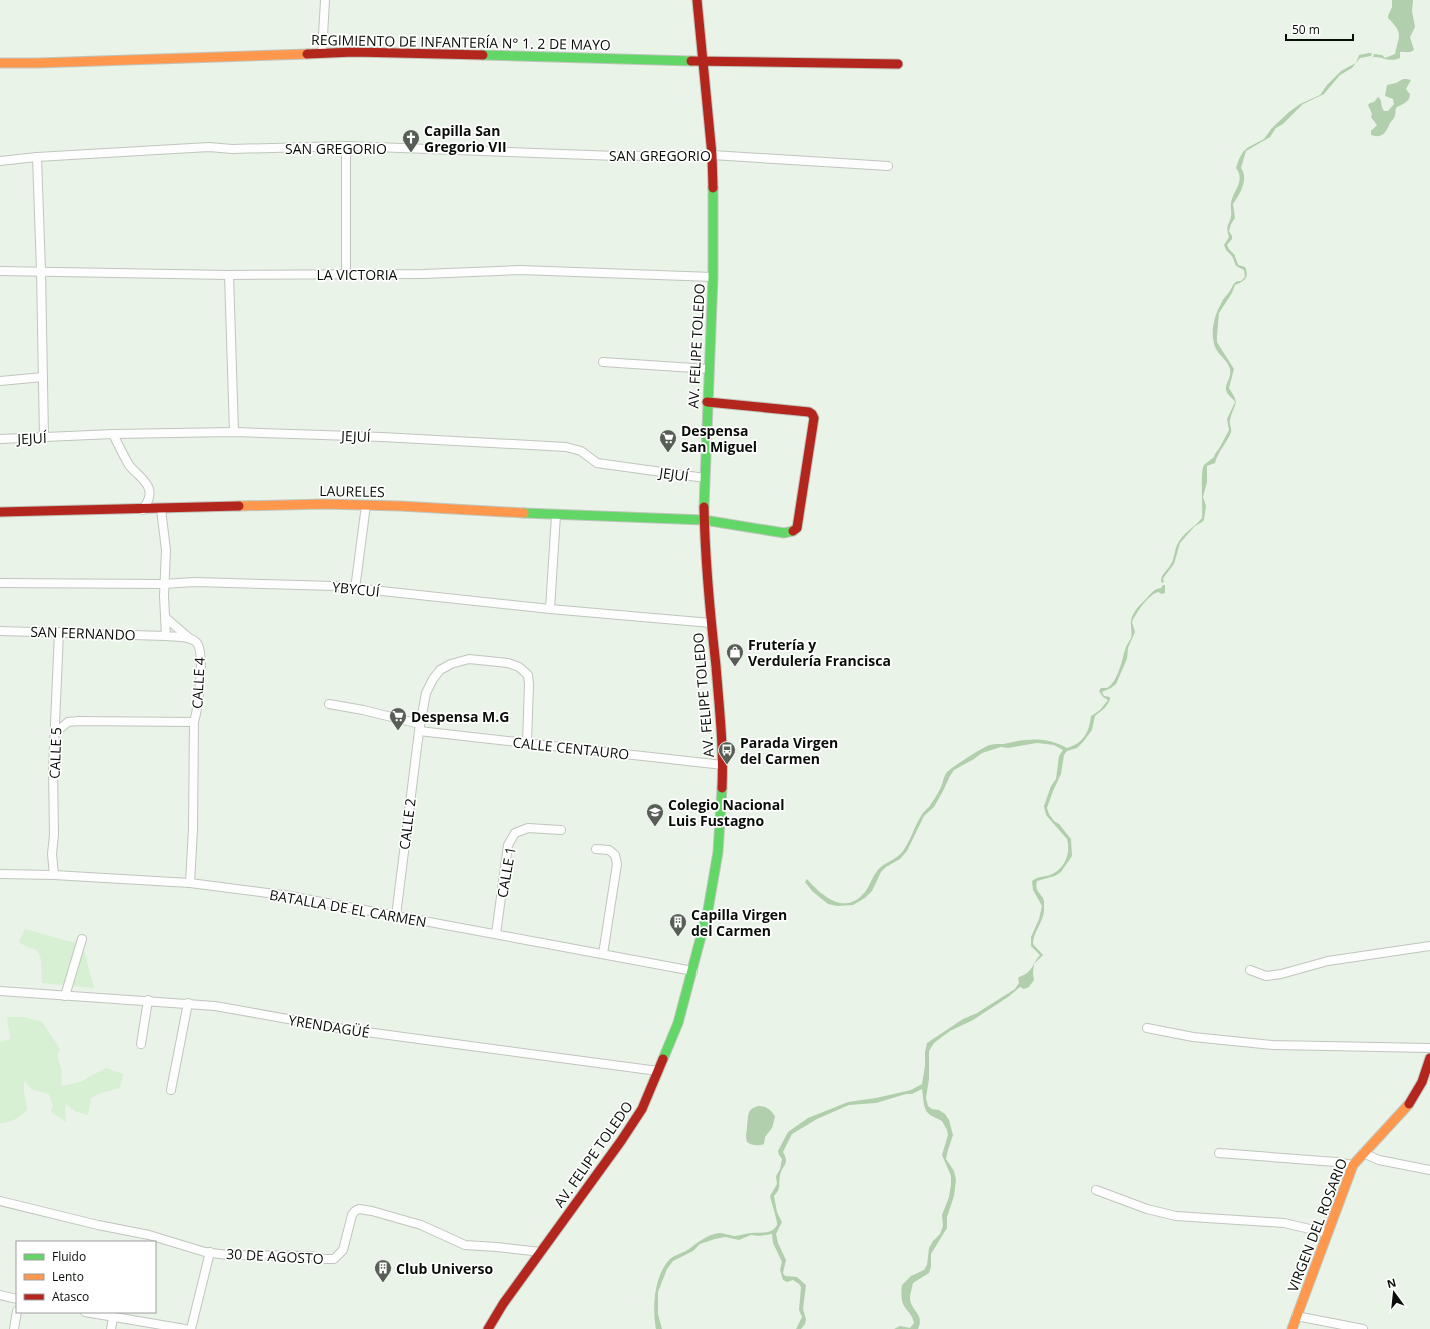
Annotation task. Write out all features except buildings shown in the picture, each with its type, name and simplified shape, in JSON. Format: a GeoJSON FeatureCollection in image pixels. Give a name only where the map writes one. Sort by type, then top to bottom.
{"type":"FeatureCollection","features":[{"type":"Feature","properties":{"kind":"street"},"geometry":{"type":"LineString","coordinates":[[322,53],[325,0]]}},
{"type":"Feature","properties":{"kind":"street","name":"AV. FELIPE TOLEDO"},"geometry":{"type":"LineString","coordinates":[[488,1329],[503,1304],[642,1109],[678,1023],[708,910],[718,852],[723,765],[704,520],[707,402],[713,277],[712,155],[697,0]]}},
{"type":"Feature","properties":{"kind":"street","name":"REGIMIENTO DE INFANTERÍA N° 1. 2 DE MAYO"},"geometry":{"type":"LineString","coordinates":[[0,63],[354,52],[702,61],[898,64]]}},
{"type":"Feature","properties":{"kind":"street"},"geometry":{"type":"LineString","coordinates":[[346,146],[346,273]]}},
{"type":"Feature","properties":{"kind":"street","name":"SAN GREGORIO"},"geometry":{"type":"LineString","coordinates":[[0,161],[37,157],[209,147],[232,149],[346,146],[617,156],[712,155],[888,166]]}},
{"type":"Feature","properties":{"kind":"street"},"geometry":{"type":"LineString","coordinates":[[37,157],[44,438]]}},
{"type":"Feature","properties":{"kind":"street","name":"LA VICTORIA"},"geometry":{"type":"LineString","coordinates":[[0,271],[229,275],[346,273],[423,274],[520,270],[713,277]]}},
{"type":"Feature","properties":{"kind":"street"},"geometry":{"type":"LineString","coordinates":[[229,275],[234,432]]}},
{"type":"Feature","properties":{"kind":"street"},"geometry":{"type":"LineString","coordinates":[[603,362],[709,369]]}},
{"type":"Feature","properties":{"kind":"street"},"geometry":{"type":"LineString","coordinates":[[0,381],[43,377]]}},
{"type":"Feature","properties":{"kind":"street","name":"LAURELES"},"geometry":{"type":"LineString","coordinates":[[0,512],[143,510],[324,504],[366,505],[556,515],[704,520],[784,533],[792,532],[797,528],[814,418],[812,414],[809,412],[707,402]]}},
{"type":"Feature","properties":{"kind":"street","name":"JEJUÍ"},"geometry":{"type":"LineString","coordinates":[[0,439],[113,434],[234,432],[382,437],[566,447],[581,451],[597,463],[705,478]]}},
{"type":"Feature","properties":{"kind":"street"},"geometry":{"type":"LineString","coordinates":[[113,434],[129,465],[138,476],[146,482],[149,490],[149,500],[143,510]]}},
{"type":"Feature","properties":{"kind":"street"},"geometry":{"type":"LineString","coordinates":[[355,589],[366,505]]}},
{"type":"Feature","properties":{"kind":"street"},"geometry":{"type":"LineString","coordinates":[[161,509],[166,550],[164,584],[166,636]]}},
{"type":"Feature","properties":{"kind":"street"},"geometry":{"type":"LineString","coordinates":[[550,609],[556,515]]}},
{"type":"Feature","properties":{"kind":"street","name":"YBYCUÍ"},"geometry":{"type":"LineString","coordinates":[[0,583],[164,584],[194,582],[335,586],[550,609],[711,623]]}},
{"type":"Feature","properties":{"kind":"street"},"geometry":{"type":"LineString","coordinates":[[166,618],[189,638]]}},
{"type":"Feature","properties":{"kind":"street","name":"SAN FERNANDO"},"geometry":{"type":"LineString","coordinates":[[0,631],[166,636]]}},
{"type":"Feature","properties":{"kind":"street","name":"CALLE 5"},"geometry":{"type":"LineString","coordinates":[[54,875],[52,854],[54,835],[53,770],[56,732],[59,632]]}},
{"type":"Feature","properties":{"kind":"street","name":"CALLE 4"},"geometry":{"type":"LineString","coordinates":[[166,636],[189,638],[197,642],[200,649],[201,686],[194,722],[194,829],[190,883]]}},
{"type":"Feature","properties":{"kind":"street","name":"CALLE 2"},"geometry":{"type":"LineString","coordinates":[[396,916],[420,728],[426,693],[433,679],[440,670],[451,664],[469,659],[508,664],[519,667],[528,675],[528,743]]}},
{"type":"Feature","properties":{"kind":"street","name":"CALLE CENTAURO"},"geometry":{"type":"LineString","coordinates":[[329,704],[362,710],[420,728],[528,743],[723,765]]}},
{"type":"Feature","properties":{"kind":"street"},"geometry":{"type":"LineString","coordinates":[[56,732],[68,722],[78,720],[194,722]]}},
{"type":"Feature","properties":{"kind":"street","name":"CALLE 1"},"geometry":{"type":"LineString","coordinates":[[496,934],[508,845],[515,833],[528,828],[561,830]]}},
{"type":"Feature","properties":{"kind":"street"},"geometry":{"type":"LineString","coordinates":[[596,849],[609,850],[615,855],[617,864],[603,954]]}},
{"type":"Feature","properties":{"kind":"street","name":"BATALLA DE EL CARMEN"},"geometry":{"type":"LineString","coordinates":[[0,874],[54,875],[190,883],[284,895],[693,971]]}},
{"type":"Feature","properties":{"kind":"street"},"geometry":{"type":"LineString","coordinates":[[65,996],[82,939]]}},
{"type":"Feature","properties":{"kind":"street"},"geometry":{"type":"LineString","coordinates":[[1250,970],[1266,976],[1281,974],[1328,961],[1430,946]]}},
{"type":"Feature","properties":{"kind":"street","name":"YRENDAGÜÉ"},"geometry":{"type":"LineString","coordinates":[[0,991],[148,1000],[215,1006],[344,1029],[658,1071]]}},
{"type":"Feature","properties":{"kind":"street"},"geometry":{"type":"LineString","coordinates":[[141,1044],[148,1000]]}},
{"type":"Feature","properties":{"kind":"street"},"geometry":{"type":"LineString","coordinates":[[171,1090],[188,1003]]}},
{"type":"Feature","properties":{"kind":"street"},"geometry":{"type":"LineString","coordinates":[[1146,1028],[1194,1037],[1273,1045],[1430,1048]]}},
{"type":"Feature","properties":{"kind":"street","name":"VIRGEN DEL ROSARIO"},"geometry":{"type":"LineString","coordinates":[[1292,1329],[1353,1165],[1412,1101],[1422,1082],[1430,1058]]}},
{"type":"Feature","properties":{"kind":"street"},"geometry":{"type":"LineString","coordinates":[[1219,1153],[1336,1162],[1353,1165]]}},
{"type":"Feature","properties":{"kind":"street"},"geometry":{"type":"LineString","coordinates":[[1363,1153],[1379,1160],[1430,1170]]}},
{"type":"Feature","properties":{"kind":"street"},"geometry":{"type":"LineString","coordinates":[[1096,1190],[1147,1209],[1176,1216],[1284,1223],[1327,1232]]}},
{"type":"Feature","properties":{"kind":"street","name":"30 DE AGOSTO"},"geometry":{"type":"LineString","coordinates":[[0,1201],[98,1225],[149,1235],[210,1252],[227,1255],[312,1256],[325,1259],[334,1259],[343,1250],[352,1215],[355,1211],[364,1209],[421,1225],[465,1245],[541,1252]]}},
{"type":"Feature","properties":{"kind":"street"},"geometry":{"type":"LineString","coordinates":[[191,1329],[210,1252]]}},
{"type":"Feature","properties":{"kind":"street"},"geometry":{"type":"LineString","coordinates":[[0,1295],[16,1299]]}},
{"type":"Feature","properties":{"kind":"street"},"geometry":{"type":"LineString","coordinates":[[14,1329],[17,1313]]}},
{"type":"Feature","properties":{"kind":"street"},"geometry":{"type":"LineString","coordinates":[[90,1313],[185,1329]]}},
{"type":"Feature","properties":{"kind":"street"},"geometry":{"type":"LineString","coordinates":[[1296,1316],[1363,1329]]}},
{"type":"Feature","properties":{"kind":"street"},"geometry":{"type":"LineString","coordinates":[[111,1329],[113,1318]]}},
{"type":"Feature","properties":{"kind":"shaded area"},"geometry":{"type":"Polygon","coordinates":[[[1392,0],[1413,0],[1412,11],[1415,27],[1410,37],[1414,50],[1409,52],[1400,52],[1400,58],[1392,60],[1373,57],[1374,54],[1382,55],[1385,58],[1395,54],[1399,35],[1393,23],[1388,18],[1392,7],[1392,0]]]}},
{"type":"Feature","properties":{"kind":"shaded area"},"geometry":{"type":"Polygon","coordinates":[[[1372,53],[1371,56],[1360,58],[1356,63],[1359,55],[1372,53]]]}},
{"type":"Feature","properties":{"kind":"shaded area"},"geometry":{"type":"Polygon","coordinates":[[[1356,63],[1352,68],[1340,75],[1324,94],[1303,104],[1283,124],[1276,128],[1270,137],[1246,151],[1241,168],[1244,182],[1241,191],[1233,204],[1235,218],[1229,231],[1232,239],[1227,245],[1235,256],[1233,257],[1226,250],[1224,245],[1229,237],[1227,228],[1231,214],[1231,203],[1240,177],[1236,168],[1243,152],[1247,148],[1264,139],[1271,129],[1289,112],[1300,104],[1320,95],[1327,85],[1341,71],[1356,63]]]}},
{"type":"Feature","properties":{"kind":"shaded area"},"geometry":{"type":"Polygon","coordinates":[[[1403,79],[1411,80],[1406,89],[1410,94],[1409,99],[1396,108],[1395,117],[1390,122],[1384,134],[1378,136],[1371,135],[1371,131],[1377,125],[1371,117],[1372,114],[1368,105],[1374,102],[1378,97],[1380,98],[1384,111],[1388,111],[1394,104],[1393,99],[1385,96],[1387,85],[1396,83],[1403,79]]]}},
{"type":"Feature","properties":{"kind":"shaded area"},"geometry":{"type":"Polygon","coordinates":[[[1235,264],[1245,267],[1247,274],[1245,279],[1235,285],[1232,293],[1219,313],[1217,336],[1217,342],[1234,369],[1229,388],[1236,401],[1230,420],[1231,432],[1215,463],[1207,466],[1207,482],[1203,497],[1206,506],[1204,520],[1195,526],[1180,543],[1174,564],[1164,577],[1164,582],[1162,583],[1161,580],[1172,562],[1180,539],[1202,518],[1203,468],[1204,465],[1214,457],[1229,430],[1227,419],[1235,402],[1226,390],[1230,369],[1228,363],[1216,349],[1213,338],[1213,325],[1223,299],[1236,282],[1241,281],[1245,277],[1244,270],[1235,264]]]}},
{"type":"Feature","properties":{"kind":"shaded area"},"geometry":{"type":"Polygon","coordinates":[[[1165,585],[1165,593],[1162,594],[1158,592],[1146,600],[1132,622],[1135,632],[1128,648],[1127,659],[1116,684],[1102,692],[1104,696],[1110,697],[1110,700],[1105,708],[1095,716],[1092,730],[1083,742],[1077,748],[1067,751],[1064,755],[1061,774],[1047,808],[1054,821],[1059,824],[1071,839],[1072,856],[1061,872],[1055,876],[1037,881],[1037,890],[1044,901],[1044,911],[1042,920],[1033,940],[1033,944],[1043,955],[1034,964],[1034,980],[1029,987],[1024,989],[1020,987],[1008,997],[973,1020],[950,1031],[934,1043],[929,1051],[929,1079],[926,1098],[928,1106],[945,1114],[949,1120],[953,1135],[946,1159],[954,1171],[956,1180],[954,1196],[947,1217],[947,1228],[931,1254],[931,1267],[929,1273],[913,1283],[910,1299],[919,1316],[920,1324],[918,1329],[894,1329],[900,1326],[910,1328],[914,1323],[912,1317],[903,1304],[901,1294],[902,1285],[911,1276],[924,1270],[927,1265],[929,1248],[940,1234],[943,1226],[942,1215],[949,1197],[951,1184],[951,1176],[942,1155],[948,1135],[947,1130],[942,1121],[930,1115],[926,1111],[922,1089],[912,1094],[906,1094],[876,1103],[849,1105],[817,1119],[792,1134],[783,1152],[786,1162],[781,1171],[779,1188],[774,1196],[777,1212],[782,1222],[776,1234],[778,1243],[786,1260],[783,1273],[785,1276],[797,1277],[806,1285],[803,1309],[806,1319],[805,1324],[801,1329],[796,1329],[802,1317],[799,1310],[801,1287],[793,1280],[787,1282],[783,1280],[780,1270],[782,1262],[773,1243],[772,1234],[759,1236],[751,1235],[739,1240],[725,1237],[715,1239],[700,1244],[693,1251],[673,1261],[667,1269],[658,1292],[658,1314],[662,1329],[656,1329],[654,1302],[657,1283],[660,1274],[670,1259],[711,1235],[721,1233],[738,1236],[749,1233],[769,1232],[775,1228],[777,1223],[770,1196],[777,1184],[776,1176],[780,1169],[782,1159],[778,1151],[788,1132],[808,1118],[848,1102],[876,1098],[911,1090],[922,1084],[927,1043],[963,1019],[977,1013],[1015,989],[1019,983],[1018,978],[1027,973],[1032,967],[1037,959],[1040,955],[1031,946],[1031,937],[1039,919],[1042,906],[1033,890],[1032,881],[1039,877],[1050,875],[1060,869],[1066,860],[1068,850],[1067,839],[1046,815],[1044,806],[1051,786],[1056,779],[1059,756],[1063,750],[1054,745],[1037,743],[1008,748],[1001,747],[982,753],[954,770],[934,807],[924,816],[907,851],[900,859],[886,867],[881,872],[872,891],[865,898],[853,905],[837,906],[828,904],[812,891],[805,882],[807,879],[820,892],[834,901],[850,903],[867,890],[879,868],[897,857],[903,851],[922,815],[939,791],[947,772],[955,766],[981,749],[992,744],[1006,744],[1031,739],[1046,740],[1060,744],[1067,748],[1082,740],[1089,727],[1091,716],[1100,710],[1108,700],[1103,697],[1099,691],[1101,688],[1107,688],[1111,685],[1120,669],[1126,647],[1131,638],[1131,620],[1133,614],[1151,593],[1156,589],[1161,588],[1165,585]]]}},
{"type":"Feature","properties":{"kind":"shaded area"},"geometry":{"type":"Polygon","coordinates":[[[25,929],[67,941],[82,943],[94,988],[42,983],[40,955],[34,949],[19,942],[25,929]]]}},
{"type":"Feature","properties":{"kind":"shaded area"},"geometry":{"type":"Polygon","coordinates":[[[7,1017],[24,1017],[42,1022],[60,1049],[57,1055],[62,1072],[62,1086],[80,1082],[106,1068],[123,1074],[120,1088],[101,1093],[91,1098],[88,1115],[74,1111],[66,1103],[66,1122],[51,1112],[53,1105],[49,1094],[31,1089],[25,1080],[24,1091],[27,1110],[15,1120],[0,1123],[0,1042],[10,1039],[7,1017]]]}},
{"type":"Feature","properties":{"kind":"shaded area"},"geometry":{"type":"Polygon","coordinates":[[[759,1106],[768,1109],[775,1117],[772,1128],[765,1137],[764,1144],[756,1145],[747,1142],[746,1134],[749,1113],[752,1109],[759,1106]]]}},
{"type":"Feature","properties":{"kind":"waterway"},"geometry":{"type":"LineString","coordinates":[[1233,255],[1237,265]]}},
{"type":"Feature","properties":{"kind":"traffic: fast"},"geometry":{"type":"LineString","coordinates":[[483,55],[691,61]]}},
{"type":"Feature","properties":{"kind":"traffic: fast"},"geometry":{"type":"LineString","coordinates":[[704,507],[713,277],[713,188]]}},
{"type":"Feature","properties":{"kind":"traffic: fast"},"geometry":{"type":"LineString","coordinates":[[524,513],[704,520],[784,533],[793,531]]}},
{"type":"Feature","properties":{"kind":"traffic: fast"},"geometry":{"type":"LineString","coordinates":[[663,1059],[678,1023],[708,910],[718,852],[722,788]]}},
{"type":"Feature","properties":{"kind":"traffic: slow"},"geometry":{"type":"LineString","coordinates":[[0,63],[307,54]]}},
{"type":"Feature","properties":{"kind":"traffic: slow"},"geometry":{"type":"LineString","coordinates":[[239,506],[324,504],[400,506],[524,513]]}},
{"type":"Feature","properties":{"kind":"traffic: slow"},"geometry":{"type":"LineString","coordinates":[[1292,1329],[1353,1165],[1409,1104]]}},
{"type":"Feature","properties":{"kind":"traffic: jam"},"geometry":{"type":"LineString","coordinates":[[697,0],[712,155],[713,188]]}},
{"type":"Feature","properties":{"kind":"traffic: jam"},"geometry":{"type":"LineString","coordinates":[[307,54],[354,52],[483,55]]}},
{"type":"Feature","properties":{"kind":"traffic: jam"},"geometry":{"type":"LineString","coordinates":[[691,61],[898,64]]}},
{"type":"Feature","properties":{"kind":"traffic: jam"},"geometry":{"type":"LineString","coordinates":[[707,402],[809,412],[812,414],[814,418],[797,528],[793,531]]}},
{"type":"Feature","properties":{"kind":"traffic: jam"},"geometry":{"type":"LineString","coordinates":[[0,512],[239,506]]}},
{"type":"Feature","properties":{"kind":"traffic: jam"},"geometry":{"type":"LineString","coordinates":[[704,507],[708,586],[721,727],[722,788]]}},
{"type":"Feature","properties":{"kind":"traffic: jam"},"geometry":{"type":"LineString","coordinates":[[1409,1104],[1422,1082],[1430,1058]]}},
{"type":"Feature","properties":{"kind":"traffic: jam"},"geometry":{"type":"LineString","coordinates":[[488,1329],[503,1304],[621,1141],[642,1109],[663,1059]]}},
{"type":"Feature","properties":{"kind":"place","name":"Capilla San Gregorio VII"},"geometry":{"type":"Point","coordinates":[411,153]}},
{"type":"Feature","properties":{"kind":"place","name":"Despensa San Miguel"},"geometry":{"type":"Point","coordinates":[668,453]}},
{"type":"Feature","properties":{"kind":"place","name":"Frutería y Verdulería Francisca"},"geometry":{"type":"Point","coordinates":[735,667]}},
{"type":"Feature","properties":{"kind":"place","name":"Despensa M.G"},"geometry":{"type":"Point","coordinates":[398,731]}},
{"type":"Feature","properties":{"kind":"place","name":"Parada Virgen del Carmen"},"geometry":{"type":"Point","coordinates":[727,765]}},
{"type":"Feature","properties":{"kind":"place","name":"Colegio Nacional Luis Fustagno"},"geometry":{"type":"Point","coordinates":[655,827]}},
{"type":"Feature","properties":{"kind":"place","name":"Capilla Virgen del Carmen"},"geometry":{"type":"Point","coordinates":[678,937]}},
{"type":"Feature","properties":{"kind":"place","name":"Club Universo"},"geometry":{"type":"Point","coordinates":[383,1283]}}]}
